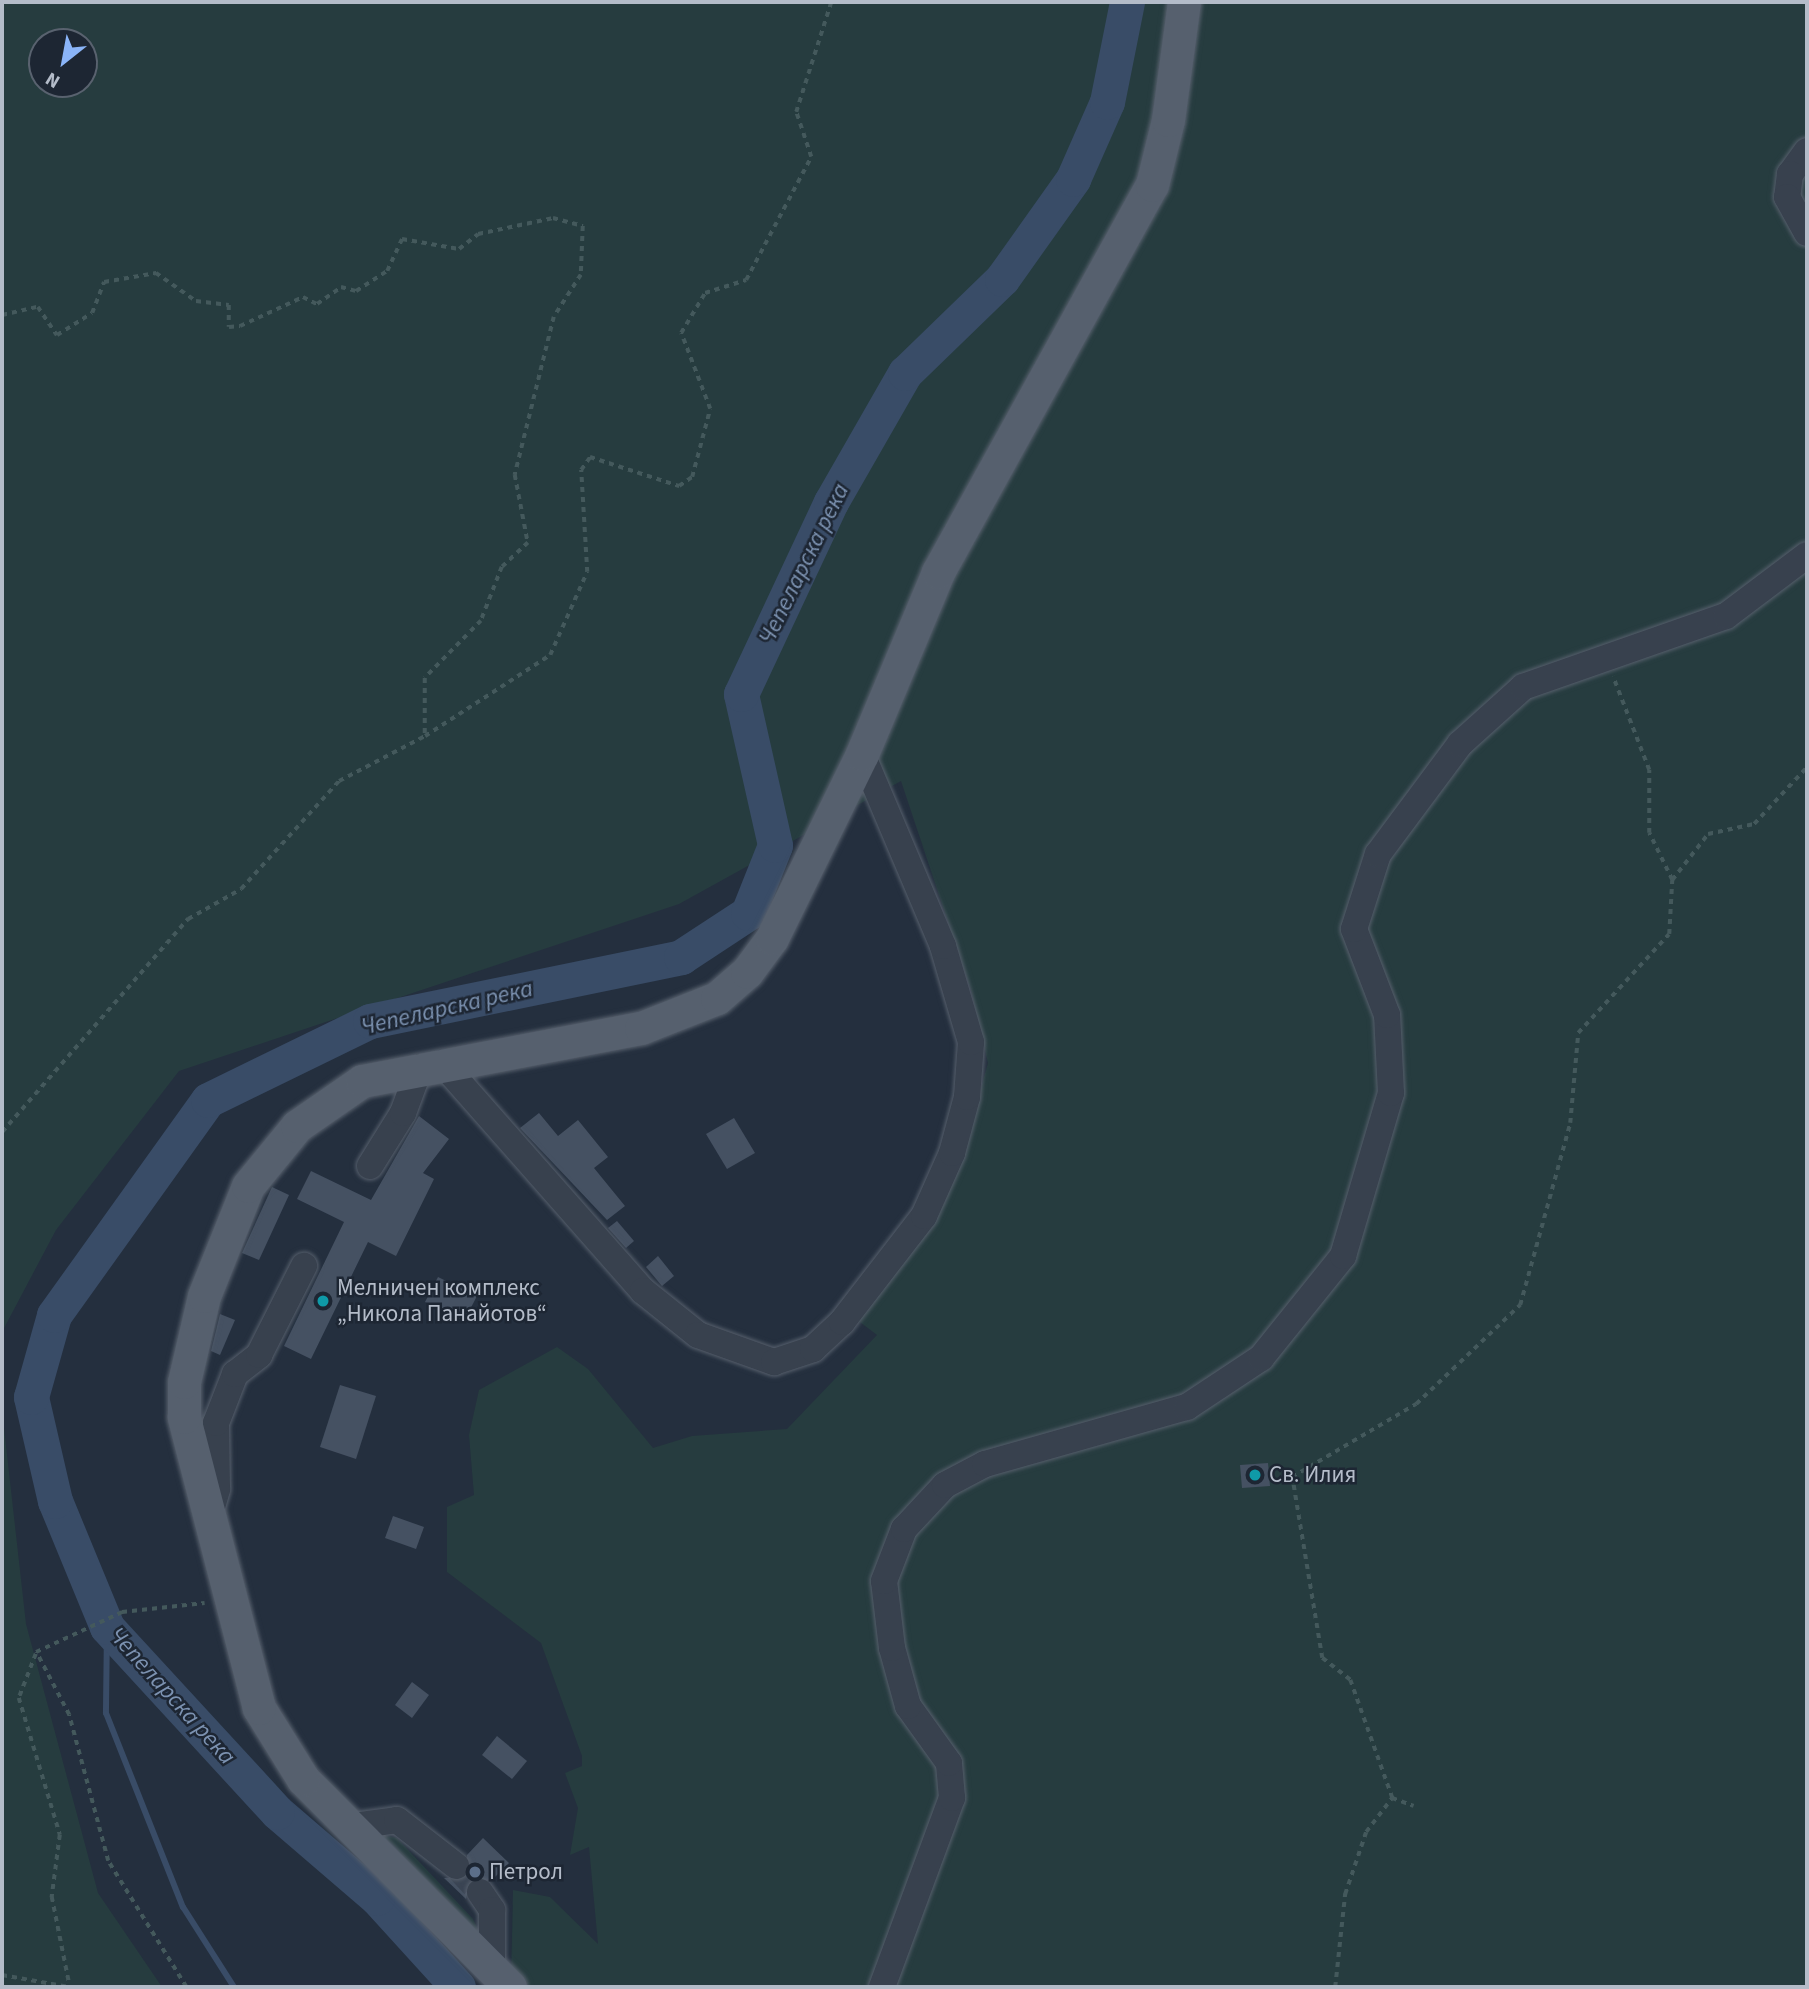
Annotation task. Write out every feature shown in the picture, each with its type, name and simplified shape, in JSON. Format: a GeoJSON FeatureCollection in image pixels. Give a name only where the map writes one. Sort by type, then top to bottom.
{"type":"FeatureCollection","features":[{"type":"Feature","properties":{"kind":"main road"},"geometry":{"type":"LineString","coordinates":[[501,1978],[354,1826],[303,1779],[260,1708],[207,1525],[184,1417],[184,1382],[204,1296],[248,1186],[297,1126],[362,1081],[431,1065],[641,1028],[717,998],[747,972],[772,938],[862,754],[938,572],[1152,185],[1168,120],[1184,2]]}},
{"type":"Feature","properties":{"kind":"street"},"geometry":{"type":"LineString","coordinates":[[1807,151],[1790,174],[1787,197],[1807,233]]}},
{"type":"Feature","properties":{"kind":"street"},"geometry":{"type":"LineString","coordinates":[[882,1987],[952,1798],[949,1763],[908,1706],[892,1648],[884,1581],[904,1530],[945,1485],[985,1464],[1118,1432],[1187,1407],[1261,1358],[1343,1256],[1391,1093],[1387,1015],[1354,929],[1378,854],[1460,744],[1523,687],[1726,616],[1807,555]]}},
{"type":"Feature","properties":{"kind":"street"},"geometry":{"type":"LineString","coordinates":[[370,1166],[431,1065],[643,1291],[698,1335],[774,1362],[813,1349],[842,1322],[924,1216],[952,1153],[967,1097],[971,1042],[943,946],[862,754]]}},
{"type":"Feature","properties":{"kind":"street"},"geometry":{"type":"LineString","coordinates":[[207,1525],[217,1489],[216,1423],[235,1374],[259,1355],[304,1266]]}},
{"type":"Feature","properties":{"kind":"street"},"geometry":{"type":"LineString","coordinates":[[354,1826],[397,1820],[456,1866]]}},
{"type":"Feature","properties":{"kind":"street"},"geometry":{"type":"LineString","coordinates":[[480,1892],[492,1910],[501,1978]]}},
{"type":"Feature","properties":{"kind":"path"},"geometry":{"type":"LineString","coordinates":[[2,1132],[188,919],[241,889],[339,781],[425,736],[550,655],[587,572],[581,470],[590,457],[679,486],[692,477],[703,456],[710,409],[681,333],[705,293],[746,280],[811,157],[796,112],[831,2]]}},
{"type":"Feature","properties":{"kind":"path"},"geometry":{"type":"LineString","coordinates":[[2,315],[38,307],[57,335],[92,313],[104,282],[156,273],[196,300],[229,305],[229,327],[240,326],[303,297],[317,304],[341,287],[356,291],[387,271],[402,239],[459,249],[478,234],[553,218],[583,226],[581,275],[554,317],[515,475],[528,543],[502,566],[481,621],[425,678],[425,736]]}},
{"type":"Feature","properties":{"kind":"path"},"geometry":{"type":"LineString","coordinates":[[1392,1798],[1350,1680],[1322,1658],[1292,1477],[1416,1404],[1520,1306],[1570,1123],[1578,1033],[1669,934],[1672,880],[1649,833],[1649,770],[1613,676]]}},
{"type":"Feature","properties":{"kind":"path"},"geometry":{"type":"LineString","coordinates":[[1672,880],[1708,834],[1754,824],[1807,767]]}},
{"type":"Feature","properties":{"kind":"path"},"geometry":{"type":"LineString","coordinates":[[2,1975],[69,1987],[52,1897],[60,1835],[19,1698],[36,1652],[67,1633],[122,1612],[228,1601]]}},
{"type":"Feature","properties":{"kind":"path"},"geometry":{"type":"LineString","coordinates":[[36,1652],[69,1715],[108,1861],[186,1987]]}},
{"type":"Feature","properties":{"kind":"path"},"geometry":{"type":"LineString","coordinates":[[1392,1798],[1414,1806]]}},
{"type":"Feature","properties":{"kind":"path"},"geometry":{"type":"LineString","coordinates":[[1335,1987],[1345,1895],[1366,1832],[1392,1798]]}},
{"type":"Feature","properties":{"kind":"green space"},"geometry":{"type":"Polygon","coordinates":[[[2,2],[1807,2],[1807,1987],[518,1987],[511,1979],[513,1890],[550,1897],[598,1944],[589,1847],[570,1855],[578,1808],[565,1773],[582,1766],[582,1756],[541,1643],[447,1572],[447,1507],[474,1495],[469,1435],[479,1390],[557,1347],[588,1369],[653,1448],[692,1436],[787,1429],[877,1335],[852,1316],[957,1172],[988,1063],[971,991],[901,781],[679,904],[179,1071],[56,1230],[2,1332],[2,2]]]}},
{"type":"Feature","properties":{"kind":"green space"},"geometry":{"type":"Polygon","coordinates":[[[2,1410],[26,1624],[98,1893],[162,1987],[2,1987],[2,1410]]]}},
{"type":"Feature","properties":{"kind":"green space"},"geometry":{"type":"Polygon","coordinates":[[[375,1834],[397,1838],[473,1919],[480,1934],[375,1834]]]}},
{"type":"Feature","properties":{"kind":"building"},"geometry":{"type":"Polygon","coordinates":[[[539,1113],[558,1136],[578,1120],[608,1157],[594,1168],[625,1206],[607,1220],[520,1128],[539,1113]]]}},
{"type":"Feature","properties":{"kind":"building","name":"Мелничен комплекс „Никола Панайотов“"},"geometry":{"type":"Polygon","coordinates":[[[419,1116],[449,1139],[423,1173],[434,1179],[396,1256],[368,1242],[311,1359],[284,1346],[344,1222],[297,1199],[311,1171],[371,1200],[419,1116]]]}},
{"type":"Feature","properties":{"kind":"building"},"geometry":{"type":"Polygon","coordinates":[[[734,1118],[755,1153],[727,1169],[706,1134],[734,1118]]]}},
{"type":"Feature","properties":{"kind":"building"},"geometry":{"type":"Polygon","coordinates":[[[272,1187],[289,1195],[259,1260],[242,1253],[272,1187]]]}},
{"type":"Feature","properties":{"kind":"building"},"geometry":{"type":"Polygon","coordinates":[[[617,1221],[634,1241],[626,1248],[608,1228],[617,1221]]]}},
{"type":"Feature","properties":{"kind":"building"},"geometry":{"type":"Polygon","coordinates":[[[658,1256],[674,1276],[662,1286],[646,1267],[658,1256]]]}},
{"type":"Feature","properties":{"kind":"building"},"geometry":{"type":"Polygon","coordinates":[[[438,1277],[477,1296],[464,1321],[425,1302],[438,1277]]]}},
{"type":"Feature","properties":{"kind":"building"},"geometry":{"type":"Polygon","coordinates":[[[220,1314],[235,1320],[220,1355],[211,1351],[220,1314]]]}},
{"type":"Feature","properties":{"kind":"building"},"geometry":{"type":"Polygon","coordinates":[[[340,1385],[376,1396],[356,1459],[320,1447],[340,1385]]]}},
{"type":"Feature","properties":{"kind":"building","name":"Св. Илия"},"geometry":{"type":"Polygon","coordinates":[[[1268,1463],[1270,1486],[1242,1488],[1240,1465],[1268,1463]]]}},
{"type":"Feature","properties":{"kind":"building"},"geometry":{"type":"Polygon","coordinates":[[[393,1516],[424,1527],[416,1549],[385,1538],[393,1516]]]}},
{"type":"Feature","properties":{"kind":"building"},"geometry":{"type":"Polygon","coordinates":[[[412,1682],[429,1695],[412,1718],[395,1705],[412,1682]]]}},
{"type":"Feature","properties":{"kind":"building"},"geometry":{"type":"Polygon","coordinates":[[[497,1736],[527,1761],[512,1779],[482,1755],[497,1736]]]}},
{"type":"Feature","properties":{"kind":"building","name":"Петрол"},"geometry":{"type":"Polygon","coordinates":[[[483,1838],[509,1863],[491,1881],[471,1879],[466,1899],[444,1878],[468,1876],[467,1855],[483,1838]]]}},
{"type":"Feature","properties":{"kind":"waterway","name":"Чепеларска река"},"geometry":{"type":"LineString","coordinates":[[458,1987],[377,1898],[277,1812],[107,1627],[55,1501],[31,1397],[54,1315],[208,1100],[370,1021],[681,957],[748,913],[775,845],[741,694],[831,502],[905,373],[1002,279],[1073,179],[1107,102],[1127,2]]}},
{"type":"Feature","properties":{"kind":"waterway"},"geometry":{"type":"LineString","coordinates":[[107,1627],[106,1713],[183,1907],[234,1987]]}},
{"type":"Feature","properties":{"kind":"tunnel"},"geometry":{"type":"LineString","coordinates":[[456,1866],[480,1892]]}},
{"type":"Feature","properties":{"kind":"place","name":"Мелничен комплекс „Никола Панайотов“"},"geometry":{"type":"Point","coordinates":[323,1301]}},
{"type":"Feature","properties":{"kind":"place","name":"Св. Илия"},"geometry":{"type":"Point","coordinates":[1255,1475]}},
{"type":"Feature","properties":{"kind":"place","name":"Петрол"},"geometry":{"type":"Point","coordinates":[475,1872]}}]}
